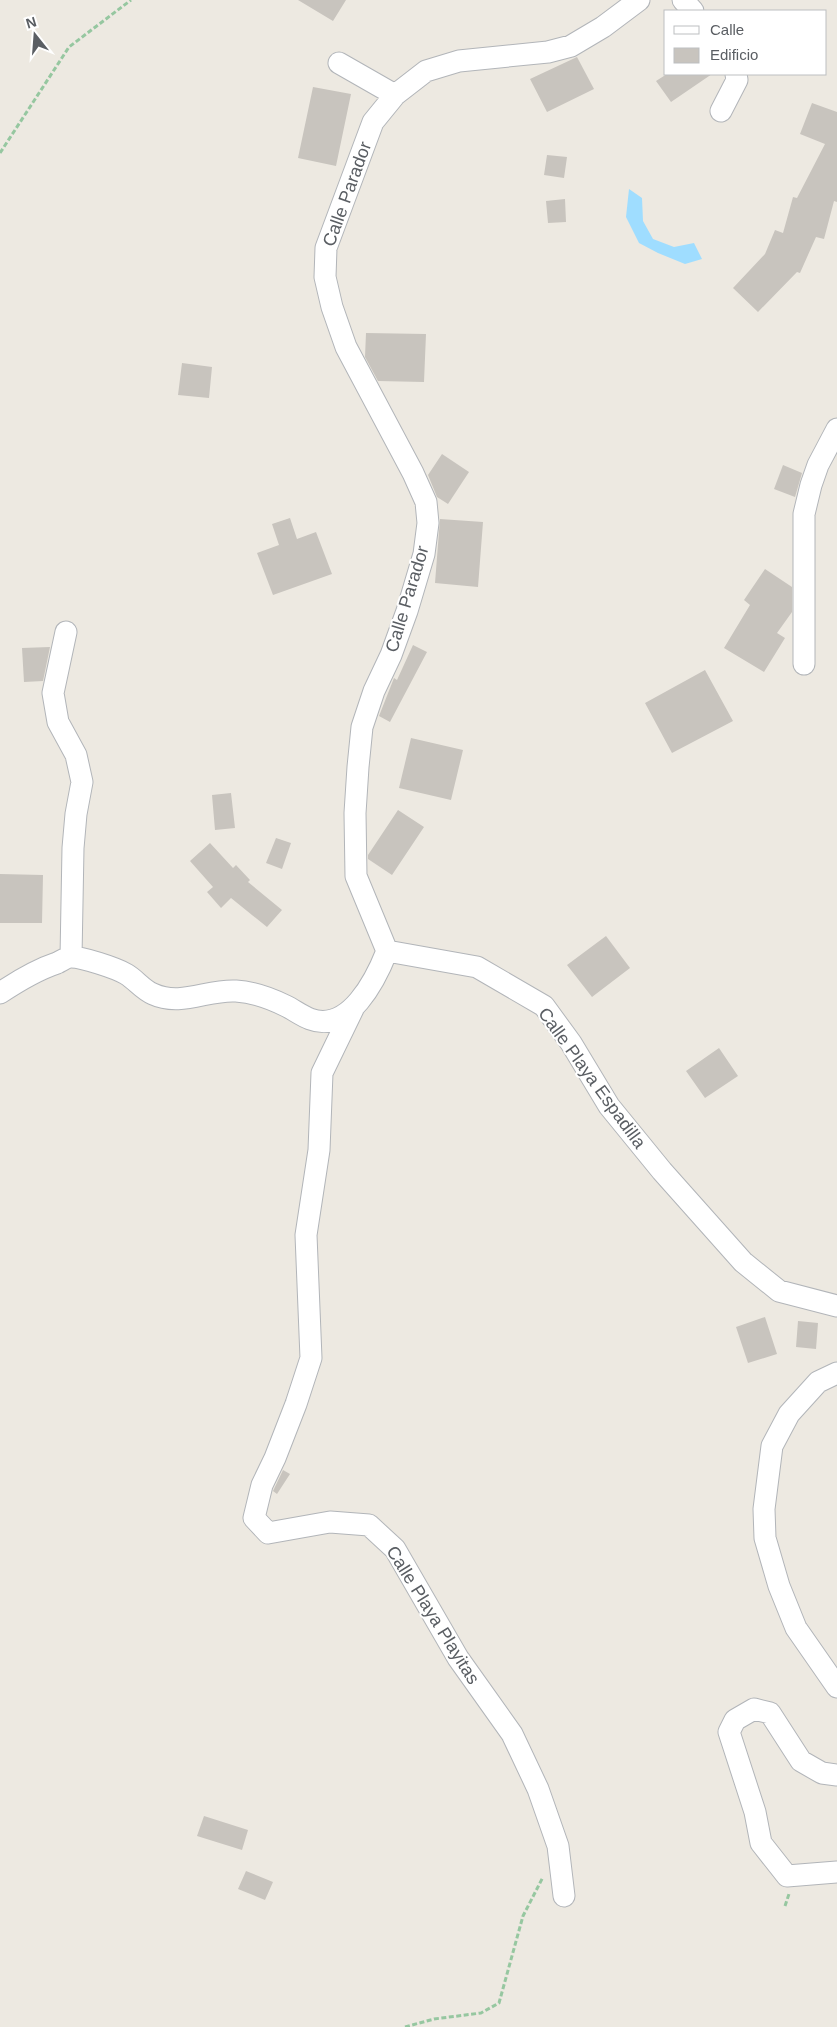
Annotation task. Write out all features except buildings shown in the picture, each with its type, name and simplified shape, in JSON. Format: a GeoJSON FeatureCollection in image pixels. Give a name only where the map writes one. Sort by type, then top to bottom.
{"type":"FeatureCollection","features":[{"type":"Feature","properties":{"kind":"street","name":"Calle Parador"},"geometry":{"type":"LineString","coordinates":[[387,950],[356,876],[355,813],[358,767],[362,727],[407,611],[424,554],[428,523],[426,502],[346,346],[332,307],[325,277],[326,248],[373,122],[395,96],[426,71],[459,61],[548,52],[570,46],[603,27],[639,0]]}},
{"type":"Feature","properties":{"kind":"street"},"geometry":{"type":"LineString","coordinates":[[683,0],[692,10]]}},
{"type":"Feature","properties":{"kind":"street"},"geometry":{"type":"LineString","coordinates":[[339,63],[395,96]]}},
{"type":"Feature","properties":{"kind":"street"},"geometry":{"type":"LineString","coordinates":[[721,111],[737,80],[736,75]]}},
{"type":"Feature","properties":{"kind":"street"},"geometry":{"type":"LineString","coordinates":[[804,664],[804,514],[818,465],[837,429]]}},
{"type":"Feature","properties":{"kind":"street"},"geometry":{"type":"LineString","coordinates":[[66,632],[53,693],[58,722],[76,755],[82,782],[76,814],[73,848],[71,957]]}},
{"type":"Feature","properties":{"kind":"street"},"geometry":{"type":"LineString","coordinates":[[0,993],[35,972],[71,957],[105,965],[124,973],[152,994],[172,999],[237,991],[272,1000],[311,1019],[330,1021],[354,1007],[379,972],[387,950]]}},
{"type":"Feature","properties":{"kind":"street","name":"Calle Playa Espadilla"},"geometry":{"type":"LineString","coordinates":[[387,950],[477,968],[544,1006],[570,1043],[609,1106],[662,1171],[743,1262],[779,1291],[837,1306]]}},
{"type":"Feature","properties":{"kind":"street","name":"Calle Playa Playitas"},"geometry":{"type":"LineString","coordinates":[[354,1007],[322,1073],[320,1150],[306,1235],[311,1358],[296,1404],[275,1458],[262,1485],[254,1518],[268,1533],[330,1522],[369,1525],[395,1549],[458,1658],[512,1734],[538,1789],[558,1846],[564,1896]]}},
{"type":"Feature","properties":{"kind":"street"},"geometry":{"type":"LineString","coordinates":[[837,1373],[818,1382],[789,1414],[772,1446],[764,1509],[765,1538],[779,1586],[796,1628],[837,1687]]}},
{"type":"Feature","properties":{"kind":"street"},"geometry":{"type":"LineString","coordinates":[[837,1776],[822,1773],[801,1761],[770,1713],[754,1709],[734,1720],[729,1732],[756,1812],[761,1843],[787,1876],[837,1872]]}},
{"type":"Feature","properties":{"kind":"path"},"geometry":{"type":"LineString","coordinates":[[0,153],[69,46],[131,0]]}},
{"type":"Feature","properties":{"kind":"path"},"geometry":{"type":"LineString","coordinates":[[405,2027],[434,2019],[481,2013],[499,2003],[523,1916],[545,1872]]}},
{"type":"Feature","properties":{"kind":"water"},"geometry":{"type":"Polygon","coordinates":[[[629,189],[642,198],[643,221],[653,239],[674,247],[694,243],[702,259],[685,264],[639,243],[626,217],[629,189]]]}}]}
